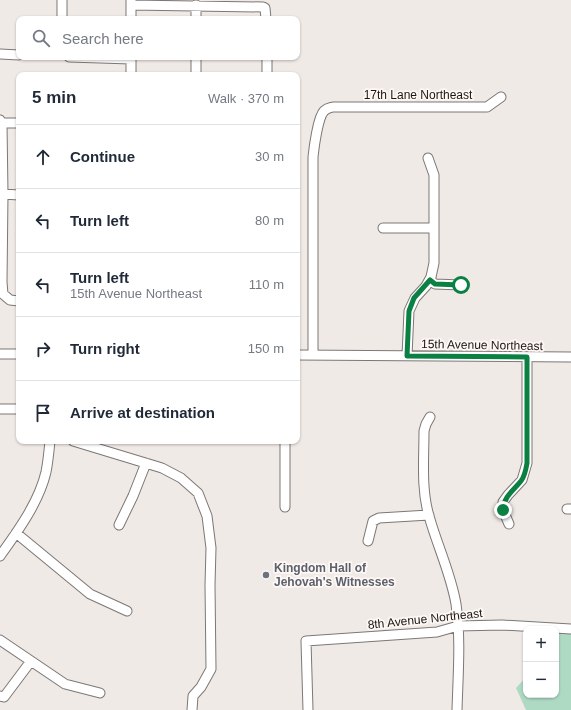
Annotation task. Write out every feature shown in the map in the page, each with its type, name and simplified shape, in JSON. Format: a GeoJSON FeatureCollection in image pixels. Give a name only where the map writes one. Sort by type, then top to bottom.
{"type":"FeatureCollection","features":[{"type":"Feature","properties":{"kind":"street"},"geometry":{"type":"LineString","coordinates":[[62,0],[62,16]]}},
{"type":"Feature","properties":{"kind":"street"},"geometry":{"type":"LineString","coordinates":[[131,16],[131,2],[263,7],[265,8],[266,16]]}},
{"type":"Feature","properties":{"kind":"street"},"geometry":{"type":"LineString","coordinates":[[196,5],[196,16]]}},
{"type":"Feature","properties":{"kind":"street"},"geometry":{"type":"LineString","coordinates":[[0,54],[16,55]]}},
{"type":"Feature","properties":{"kind":"street"},"geometry":{"type":"LineString","coordinates":[[131,60],[131,72]]}},
{"type":"Feature","properties":{"kind":"street"},"geometry":{"type":"LineString","coordinates":[[196,60],[196,72]]}},
{"type":"Feature","properties":{"kind":"street"},"geometry":{"type":"LineString","coordinates":[[267,60],[267,72]]}},
{"type":"Feature","properties":{"kind":"street","name":"17th Lane Northeast"},"geometry":{"type":"LineString","coordinates":[[313,355],[313,157],[322,115],[326,109],[333,107],[487,107],[501,96]]}},
{"type":"Feature","properties":{"kind":"street"},"geometry":{"type":"LineString","coordinates":[[16,123],[1,121],[3,194],[2,282],[4,294],[10,300],[16,301]]}},
{"type":"Feature","properties":{"kind":"street"},"geometry":{"type":"LineString","coordinates":[[407,356],[409,311],[414,298],[430,280],[434,263],[434,175],[428,158]]}},
{"type":"Feature","properties":{"kind":"street"},"geometry":{"type":"LineString","coordinates":[[3,194],[16,195]]}},
{"type":"Feature","properties":{"kind":"street"},"geometry":{"type":"LineString","coordinates":[[383,228],[434,228]]}},
{"type":"Feature","properties":{"kind":"street"},"geometry":{"type":"LineString","coordinates":[[430,280],[435,284],[461,285]]}},
{"type":"Feature","properties":{"kind":"street"},"geometry":{"type":"LineString","coordinates":[[0,354],[16,354]]}},
{"type":"Feature","properties":{"kind":"street","name":"15th Avenue Northeast"},"geometry":{"type":"LineString","coordinates":[[300,355],[571,357]]}},
{"type":"Feature","properties":{"kind":"street"},"geometry":{"type":"LineString","coordinates":[[509,524],[503,510],[504,502],[508,495],[522,480],[527,463],[527,357]]}},
{"type":"Feature","properties":{"kind":"street"},"geometry":{"type":"LineString","coordinates":[[0,409],[16,409]]}},
{"type":"Feature","properties":{"kind":"street"},"geometry":{"type":"LineString","coordinates":[[430,417],[424,432],[424,489],[429,515],[453,589],[458,626],[457,710]]}},
{"type":"Feature","properties":{"kind":"street"},"geometry":{"type":"LineString","coordinates":[[0,556],[16,533],[39,492],[46,472],[50,444]]}},
{"type":"Feature","properties":{"kind":"street"},"geometry":{"type":"LineString","coordinates":[[83,444],[162,468],[181,478],[198,493],[207,516],[211,548],[211,669],[201,687],[193,696],[192,710]]}},
{"type":"Feature","properties":{"kind":"street"},"geometry":{"type":"LineString","coordinates":[[285,444],[285,507]]}},
{"type":"Feature","properties":{"kind":"street"},"geometry":{"type":"LineString","coordinates":[[119,525],[134,496],[146,463]]}},
{"type":"Feature","properties":{"kind":"street"},"geometry":{"type":"LineString","coordinates":[[368,541],[374,521],[379,518],[429,515]]}},
{"type":"Feature","properties":{"kind":"street"},"geometry":{"type":"LineString","coordinates":[[16,533],[90,594],[128,611]]}},
{"type":"Feature","properties":{"kind":"street","name":"8th Avenue Northeast"},"geometry":{"type":"LineString","coordinates":[[308,710],[306,641],[437,632],[458,626],[502,624],[571,629]]}},
{"type":"Feature","properties":{"kind":"street"},"geometry":{"type":"LineString","coordinates":[[0,640],[65,684],[100,693]]}},
{"type":"Feature","properties":{"kind":"street"},"geometry":{"type":"LineString","coordinates":[[0,696],[4,697],[31,661]]}},
{"type":"Feature","properties":{"kind":"green space"},"geometry":{"type":"Polygon","coordinates":[[[559,629],[571,629],[571,710],[526,710],[516,688],[523,680],[523,698],[559,698],[559,629]]]}},
{"type":"Feature","properties":{"kind":"place","name":"Kingdom Hall of Jehovah's Witnesses"},"geometry":{"type":"Point","coordinates":[266,575]}},
{"type":"Feature","properties":{"kind":"route"},"geometry":{"type":"LineString","coordinates":[[461,285],[435,284],[430,280],[414,298],[409,311],[407,356],[527,357],[526,471],[522,480],[508,495],[504,502],[503,510]]}}]}
